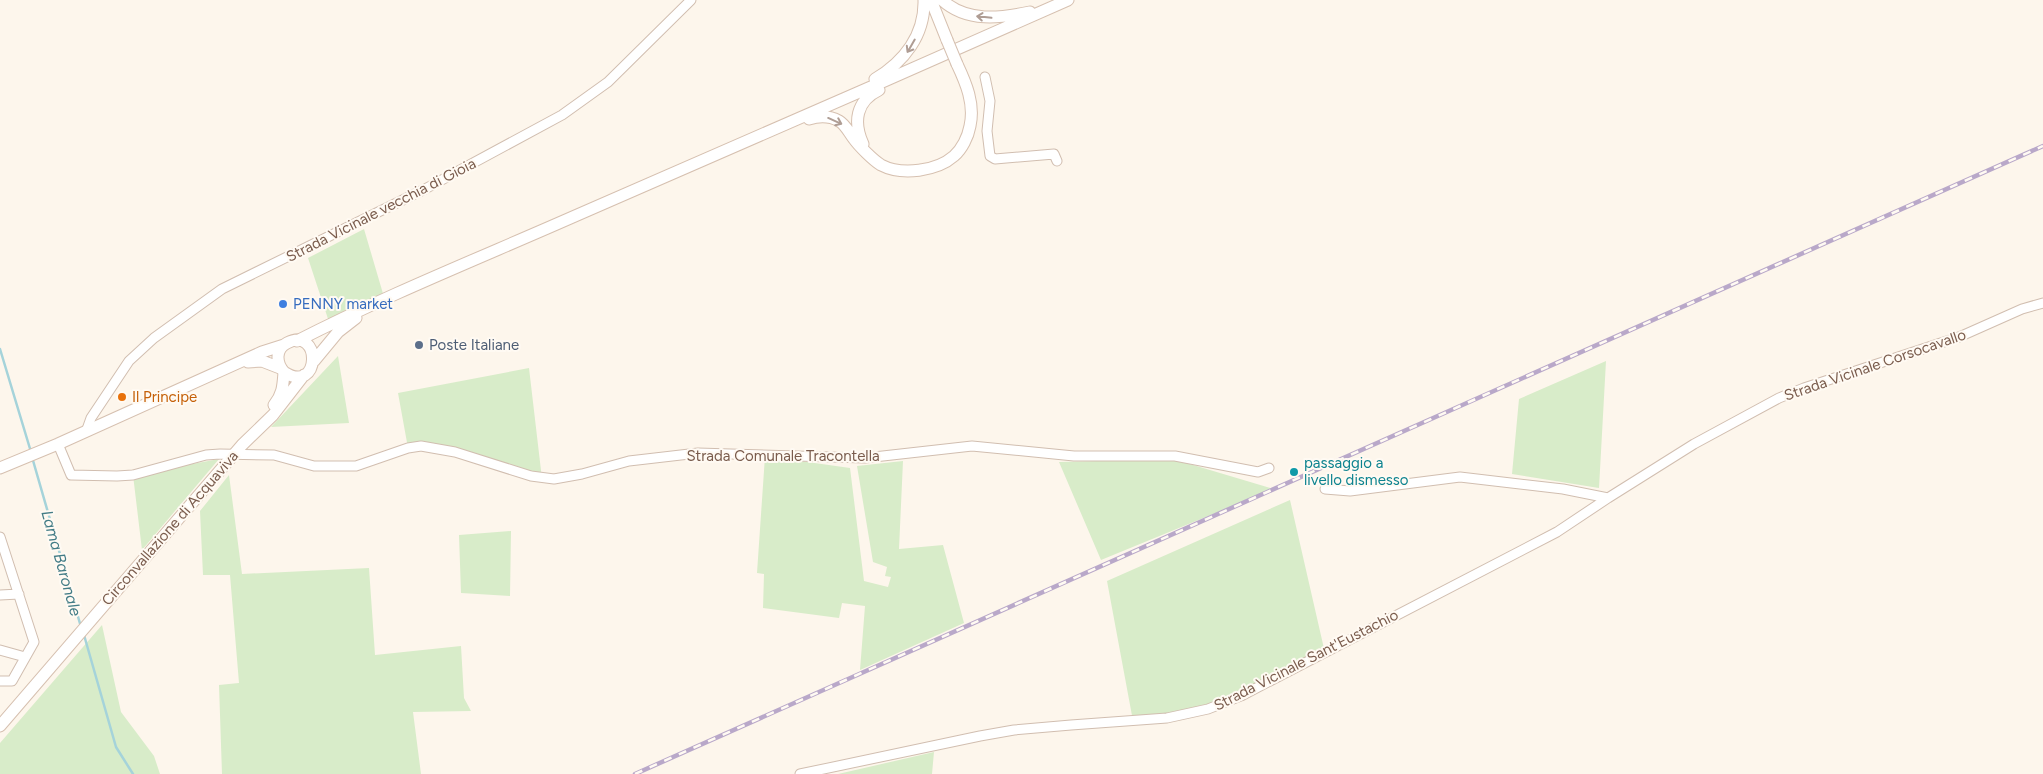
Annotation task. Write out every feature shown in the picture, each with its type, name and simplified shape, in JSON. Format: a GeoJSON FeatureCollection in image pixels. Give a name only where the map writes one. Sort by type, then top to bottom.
{"type":"FeatureCollection","features":[{"type":"Feature","properties":{"kind":"main road"},"geometry":{"type":"LineString","coordinates":[[844,99],[892,68],[908,52],[923,20],[924,0]]}},
{"type":"Feature","properties":{"kind":"main road"},"geometry":{"type":"LineString","coordinates":[[772,130],[815,117],[832,119],[840,122],[854,140],[882,165],[907,171],[937,166],[955,155],[966,137],[972,111],[968,93],[931,0]]}},
{"type":"Feature","properties":{"kind":"main road"},"geometry":{"type":"LineString","coordinates":[[942,0],[954,9],[981,17],[996,18],[1049,8]]}},
{"type":"Feature","properties":{"kind":"main road"},"geometry":{"type":"LineString","coordinates":[[0,468],[86,432],[262,352],[297,341],[404,291],[1068,0]]}},
{"type":"Feature","properties":{"kind":"main road"},"geometry":{"type":"LineString","coordinates":[[866,150],[857,129],[856,120],[858,111],[863,103],[873,93],[929,62]]}},
{"type":"Feature","properties":{"kind":"main road"},"geometry":{"type":"LineString","coordinates":[[242,445],[273,415],[338,332],[364,313],[404,291]]}},
{"type":"Feature","properties":{"kind":"main road"},"geometry":{"type":"LineString","coordinates":[[297,341],[308,345],[314,355],[314,361]]}},
{"type":"Feature","properties":{"kind":"main road"},"geometry":{"type":"LineString","coordinates":[[242,445],[279,398],[283,387],[282,370],[278,363],[279,353],[284,345]]}},
{"type":"Feature","properties":{"kind":"main road"},"geometry":{"type":"LineString","coordinates":[[234,365],[262,360],[294,377],[304,375]]}},
{"type":"Feature","properties":{"kind":"main road","name":"Circonvallazione di Acquaviva"},"geometry":{"type":"LineString","coordinates":[[0,726],[242,445]]}},
{"type":"Feature","properties":{"kind":"street","name":"Strada Vicinale vecchia di Gioia"},"geometry":{"type":"LineString","coordinates":[[86,432],[91,418],[129,362],[154,338],[222,290],[416,193],[562,115],[608,82],[691,0]]}},
{"type":"Feature","properties":{"kind":"street"},"geometry":{"type":"LineString","coordinates":[[985,77],[990,101],[987,131],[990,156],[995,159],[1054,154],[1058,160]]}},
{"type":"Feature","properties":{"kind":"street","name":"Strada Vicinale Corsocavallo"},"geometry":{"type":"LineString","coordinates":[[1608,498],[1694,444],[1779,398],[1958,337],[2022,309],[2043,302]]}},
{"type":"Feature","properties":{"kind":"street","name":"Strada Comunale Tracontella"},"geometry":{"type":"LineString","coordinates":[[58,444],[71,475],[117,476],[134,475],[206,456],[274,455],[314,466],[347,467],[361,465],[408,448],[421,446],[455,452],[531,476],[554,479],[582,474],[629,461],[698,453],[865,458],[972,446],[1074,456],[1174,456],[1258,472],[1269,468]]}},
{"type":"Feature","properties":{"kind":"street"},"geometry":{"type":"LineString","coordinates":[[1325,489],[1350,491],[1460,477],[1572,490],[1608,498]]}},
{"type":"Feature","properties":{"kind":"street","name":"Strada Vicinale Sant'Eustachio"},"geometry":{"type":"LineString","coordinates":[[800,774],[980,736],[1071,724],[1156,720],[1208,709],[1240,696],[1532,545],[1577,520],[1608,498]]}},
{"type":"Feature","properties":{"kind":"street"},"geometry":{"type":"LineString","coordinates":[[0,537],[34,642],[12,681],[0,681]]}},
{"type":"Feature","properties":{"kind":"street"},"geometry":{"type":"LineString","coordinates":[[0,595],[19,594]]}},
{"type":"Feature","properties":{"kind":"street"},"geometry":{"type":"LineString","coordinates":[[0,650],[26,657]]}},
{"type":"Feature","properties":{"kind":"green space"},"geometry":{"type":"Polygon","coordinates":[[[364,229],[384,297],[330,325],[308,258],[364,229]]]}},
{"type":"Feature","properties":{"kind":"green space"},"geometry":{"type":"Polygon","coordinates":[[[338,356],[349,423],[271,427],[338,356]]]}},
{"type":"Feature","properties":{"kind":"green space"},"geometry":{"type":"Polygon","coordinates":[[[1606,361],[1599,488],[1512,474],[1519,399],[1606,361]]]}},
{"type":"Feature","properties":{"kind":"green space"},"geometry":{"type":"Polygon","coordinates":[[[529,368],[542,479],[461,453],[408,448],[398,393],[529,368]]]}},
{"type":"Feature","properties":{"kind":"green space"},"geometry":{"type":"Polygon","coordinates":[[[765,456],[850,468],[864,581],[888,587],[891,577],[885,576],[887,567],[873,562],[857,466],[903,461],[899,549],[943,545],[964,623],[860,670],[865,606],[842,603],[839,618],[763,608],[764,574],[757,573],[765,456]]]}},
{"type":"Feature","properties":{"kind":"green space"},"geometry":{"type":"Polygon","coordinates":[[[219,459],[142,550],[133,475],[219,459]]]}},
{"type":"Feature","properties":{"kind":"green space"},"geometry":{"type":"Polygon","coordinates":[[[1173,459],[1274,489],[1101,560],[1059,462],[1173,459]]]}},
{"type":"Feature","properties":{"kind":"green space"},"geometry":{"type":"Polygon","coordinates":[[[229,475],[242,574],[369,568],[375,655],[461,646],[464,698],[471,711],[413,712],[421,774],[222,774],[219,685],[239,683],[230,575],[203,575],[200,511],[229,475]]]}},
{"type":"Feature","properties":{"kind":"green space"},"geometry":{"type":"Polygon","coordinates":[[[1290,500],[1325,653],[1198,712],[1133,721],[1107,581],[1290,500]]]}},
{"type":"Feature","properties":{"kind":"green space"},"geometry":{"type":"Polygon","coordinates":[[[511,531],[510,596],[461,593],[459,535],[511,531]]]}},
{"type":"Feature","properties":{"kind":"green space"},"geometry":{"type":"Polygon","coordinates":[[[102,625],[121,712],[154,756],[160,774],[0,774],[0,743],[102,625]]]}},
{"type":"Feature","properties":{"kind":"green space"},"geometry":{"type":"Polygon","coordinates":[[[934,752],[932,774],[838,774],[934,752]]]}},
{"type":"Feature","properties":{"kind":"waterway","name":"Lama Baronale"},"geometry":{"type":"LineString","coordinates":[[0,349],[31,452]]}},
{"type":"Feature","properties":{"kind":"waterway","name":"Lama Baronale"},"geometry":{"type":"LineString","coordinates":[[32,457],[81,627]]}},
{"type":"Feature","properties":{"kind":"waterway","name":"Lama Baronale"},"geometry":{"type":"LineString","coordinates":[[84,635],[116,747],[133,774]]}},
{"type":"Feature","properties":{"kind":"railway"},"geometry":{"type":"LineString","coordinates":[[635,774],[2043,146]]}},
{"type":"Feature","properties":{"kind":"place","name":"PENNY market"},"geometry":{"type":"Point","coordinates":[283,304]}},
{"type":"Feature","properties":{"kind":"place","name":"Poste Italiane"},"geometry":{"type":"Point","coordinates":[419,345]}},
{"type":"Feature","properties":{"kind":"place","name":"Il Principe"},"geometry":{"type":"Point","coordinates":[122,397]}},
{"type":"Feature","properties":{"kind":"place","name":"passaggio a livello dismesso"},"geometry":{"type":"Point","coordinates":[1294,472]}}]}
